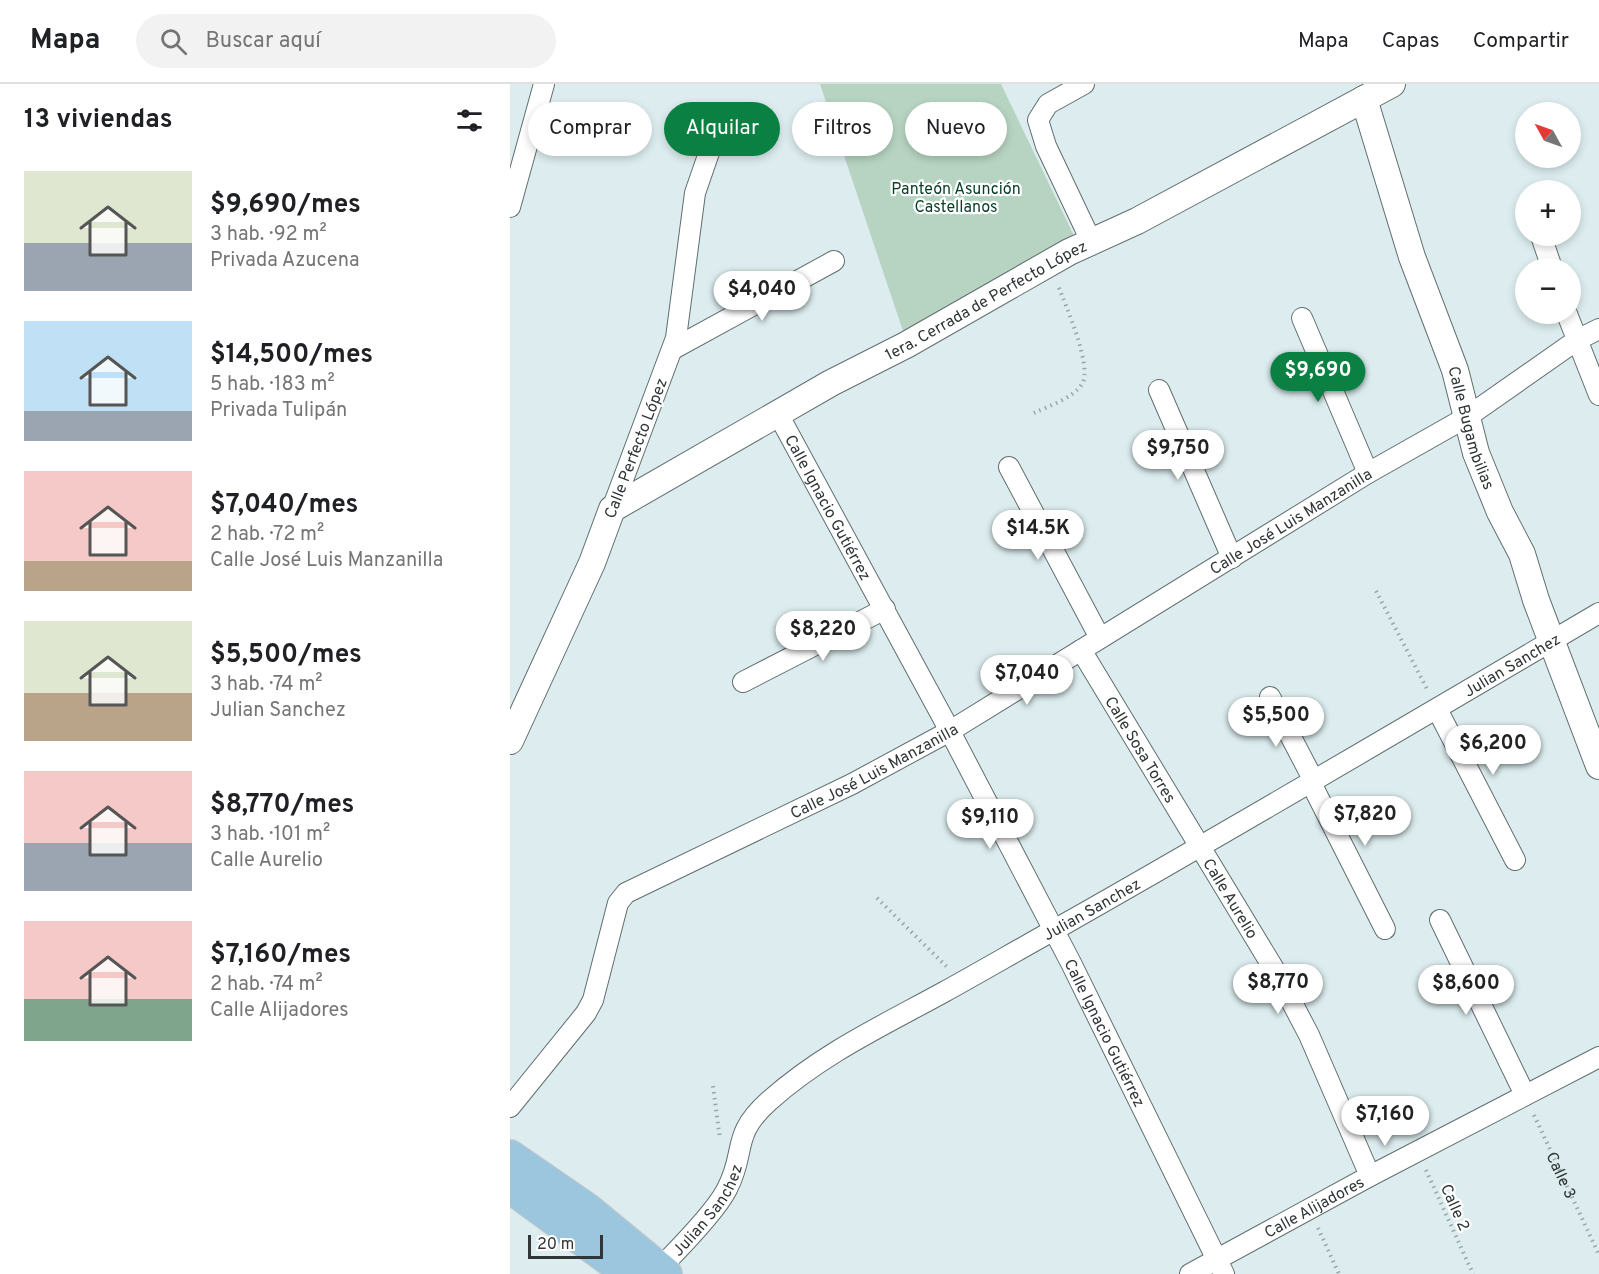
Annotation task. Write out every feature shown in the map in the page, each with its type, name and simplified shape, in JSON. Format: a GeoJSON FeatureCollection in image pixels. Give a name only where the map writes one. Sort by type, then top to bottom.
{"type":"FeatureCollection","features":[{"type":"Feature","properties":{"kind":"main road"},"geometry":{"type":"LineString","coordinates":[[510,1156],[587,1209],[660,1272]]}},
{"type":"Feature","properties":{"kind":"main road"},"geometry":{"type":"LineString","coordinates":[[510,1187],[618,1270]]}},
{"type":"Feature","properties":{"kind":"street"},"geometry":{"type":"LineString","coordinates":[[510,207],[544,84]]}},
{"type":"Feature","properties":{"kind":"street"},"geometry":{"type":"LineString","coordinates":[[1084,84],[1048,104],[1040,114],[1039,127],[1091,241]]}},
{"type":"Feature","properties":{"kind":"street","name":"1era. Cerrada de Perfecto López"},"geometry":{"type":"LineString","coordinates":[[612,508],[1050,262],[1137,221],[1362,91],[1392,84]]}},
{"type":"Feature","properties":{"kind":"street","name":"Calle Bugambilias"},"geometry":{"type":"LineString","coordinates":[[1362,91],[1412,257],[1455,370],[1476,453],[1500,512],[1522,554],[1536,600],[1599,766]]}},
{"type":"Feature","properties":{"kind":"street","name":"Calle Perfecto López"},"geometry":{"type":"LineString","coordinates":[[510,741],[592,563],[673,349],[695,193],[709,156]]}},
{"type":"Feature","properties":{"kind":"street"},"geometry":{"type":"LineString","coordinates":[[673,349],[834,261]]}},
{"type":"Feature","properties":{"kind":"street"},"geometry":{"type":"LineString","coordinates":[[1302,318],[1368,473]]}},
{"type":"Feature","properties":{"kind":"street"},"geometry":{"type":"LineString","coordinates":[[1571,324],[1599,395]]}},
{"type":"Feature","properties":{"kind":"street","name":"Calle José Luis Manzanilla"},"geometry":{"type":"LineString","coordinates":[[510,1107],[586,1013],[595,994],[618,903],[626,893],[852,784],[950,731],[1368,473],[1467,417],[1577,340],[1599,329]]}},
{"type":"Feature","properties":{"kind":"street"},"geometry":{"type":"LineString","coordinates":[[1159,390],[1232,558]]}},
{"type":"Feature","properties":{"kind":"street","name":"Calle Ignacio Gutiérrez"},"geometry":{"type":"LineString","coordinates":[[778,414],[950,731],[1053,930],[1220,1267]]}},
{"type":"Feature","properties":{"kind":"street"},"geometry":{"type":"LineString","coordinates":[[1009,467],[1100,638]]}},
{"type":"Feature","properties":{"kind":"street"},"geometry":{"type":"LineString","coordinates":[[743,682],[885,609]]}},
{"type":"Feature","properties":{"kind":"street","name":"Julian Sanchez"},"geometry":{"type":"LineString","coordinates":[[660,1272],[723,1196],[736,1166],[740,1139],[755,1114],[790,1083],[852,1040],[963,982],[1200,847],[1599,613]]}},
{"type":"Feature","properties":{"kind":"street","name":"Calle Sosa Torres"},"geometry":{"type":"LineString","coordinates":[[1081,650],[1200,847]]}},
{"type":"Feature","properties":{"kind":"street"},"geometry":{"type":"LineString","coordinates":[[1270,697],[1385,929]]}},
{"type":"Feature","properties":{"kind":"street"},"geometry":{"type":"LineString","coordinates":[[1437,709],[1515,860]]}},
{"type":"Feature","properties":{"kind":"street","name":"Calle Aurelio"},"geometry":{"type":"LineString","coordinates":[[1200,847],[1263,948],[1287,992],[1309,1035],[1370,1176]]}},
{"type":"Feature","properties":{"kind":"street"},"geometry":{"type":"LineString","coordinates":[[1440,920],[1525,1095]]}},
{"type":"Feature","properties":{"kind":"street","name":"Calle Alijadores"},"geometry":{"type":"LineString","coordinates":[[1190,1274],[1220,1267],[1309,1209],[1417,1150],[1599,1057]]}},
{"type":"Feature","properties":{"kind":"path"},"geometry":{"type":"LineString","coordinates":[[1034,413],[1069,396],[1083,383],[1086,375],[1084,359],[1050,262]]}},
{"type":"Feature","properties":{"kind":"path"},"geometry":{"type":"LineString","coordinates":[[1376,591],[1437,709]]}},
{"type":"Feature","properties":{"kind":"path"},"geometry":{"type":"LineString","coordinates":[[877,898],[963,982]]}},
{"type":"Feature","properties":{"kind":"path","name":"Calle 3"},"geometry":{"type":"LineString","coordinates":[[1525,1095],[1599,1255]]}},
{"type":"Feature","properties":{"kind":"path","name":"Calle 2"},"geometry":{"type":"LineString","coordinates":[[1417,1150],[1473,1274]]}},
{"type":"Feature","properties":{"kind":"path"},"geometry":{"type":"LineString","coordinates":[[1309,1209],[1339,1274]]}},
{"type":"Feature","properties":{"kind":"green space","name":"Panteón Asunción Castellanos"},"geometry":{"type":"Polygon","coordinates":[[[820,84],[1001,84],[1077,242],[906,340],[844,156],[893,156],[893,102],[826,102],[820,84]]]}}]}
